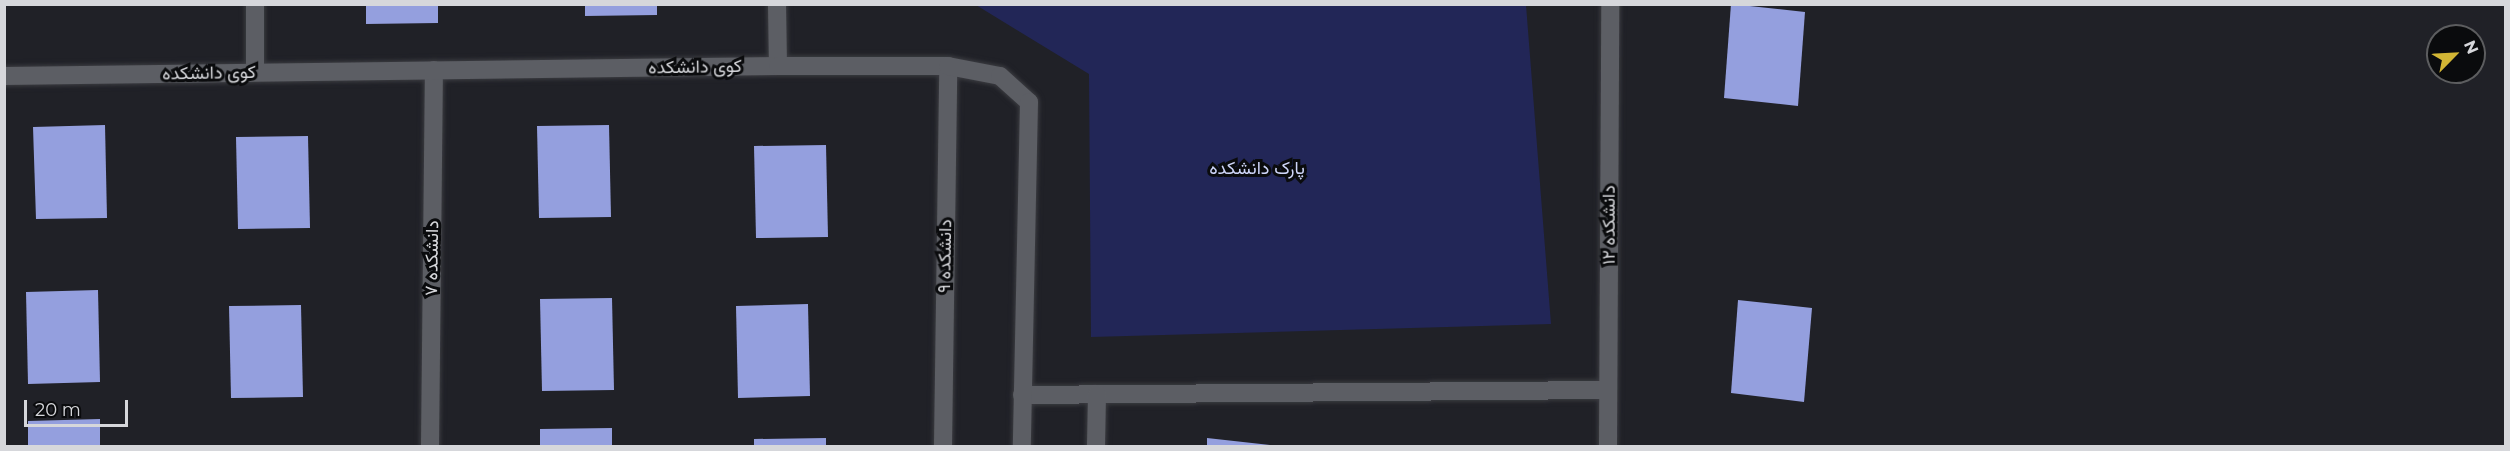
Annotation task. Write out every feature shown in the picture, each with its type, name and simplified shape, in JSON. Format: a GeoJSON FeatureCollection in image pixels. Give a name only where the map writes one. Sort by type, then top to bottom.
{"type":"FeatureCollection","features":[{"type":"Feature","properties":{"kind":"street"},"geometry":{"type":"LineString","coordinates":[[255,4],[255,72]]}},
{"type":"Feature","properties":{"kind":"street"},"geometry":{"type":"LineString","coordinates":[[777,4],[778,66]]}},
{"type":"Feature","properties":{"kind":"street","name":"دانشکده ۱۲"},"geometry":{"type":"LineString","coordinates":[[1608,447],[1610,4]]}},
{"type":"Feature","properties":{"kind":"street","name":"کوی دانشکده"},"geometry":{"type":"LineString","coordinates":[[4,76],[778,66],[948,66],[1000,76],[1029,102],[1022,447]]}},
{"type":"Feature","properties":{"kind":"street","name":"دانشکده ۹"},"geometry":{"type":"LineString","coordinates":[[943,447],[948,66]]}},
{"type":"Feature","properties":{"kind":"street","name":"دانشکده ۷"},"geometry":{"type":"LineString","coordinates":[[430,447],[434,70]]}},
{"type":"Feature","properties":{"kind":"street"},"geometry":{"type":"LineString","coordinates":[[1022,395],[1608,390]]}},
{"type":"Feature","properties":{"kind":"street"},"geometry":{"type":"LineString","coordinates":[[1096,447],[1097,394]]}},
{"type":"Feature","properties":{"kind":"green space","name":"پارک دانشکده"},"geometry":{"type":"Polygon","coordinates":[[[976,5],[1526,5],[1551,324],[1091,337],[1089,74],[976,5]]]}},
{"type":"Feature","properties":{"kind":"building"},"geometry":{"type":"Polygon","coordinates":[[[366,4],[438,4],[438,23],[366,24],[366,4]]]}},
{"type":"Feature","properties":{"kind":"building"},"geometry":{"type":"Polygon","coordinates":[[[585,4],[657,4],[657,15],[585,16],[585,4]]]}},
{"type":"Feature","properties":{"kind":"building"},"geometry":{"type":"Polygon","coordinates":[[[1731,4],[1805,12],[1798,106],[1724,98],[1731,4]]]}},
{"type":"Feature","properties":{"kind":"building"},"geometry":{"type":"Polygon","coordinates":[[[105,125],[107,218],[36,219],[33,127],[105,125]]]}},
{"type":"Feature","properties":{"kind":"building"},"geometry":{"type":"Polygon","coordinates":[[[609,125],[611,217],[539,218],[537,126],[609,125]]]}},
{"type":"Feature","properties":{"kind":"building"},"geometry":{"type":"Polygon","coordinates":[[[308,136],[310,228],[238,229],[236,137],[308,136]]]}},
{"type":"Feature","properties":{"kind":"building"},"geometry":{"type":"Polygon","coordinates":[[[826,145],[828,237],[756,238],[754,146],[826,145]]]}},
{"type":"Feature","properties":{"kind":"building"},"geometry":{"type":"Polygon","coordinates":[[[98,290],[100,382],[28,384],[26,292],[98,290]]]}},
{"type":"Feature","properties":{"kind":"building"},"geometry":{"type":"Polygon","coordinates":[[[612,298],[614,390],[542,391],[540,299],[612,298]]]}},
{"type":"Feature","properties":{"kind":"building"},"geometry":{"type":"Polygon","coordinates":[[[1738,300],[1812,308],[1804,402],[1731,393],[1738,300]]]}},
{"type":"Feature","properties":{"kind":"building"},"geometry":{"type":"Polygon","coordinates":[[[808,304],[810,396],[738,398],[736,306],[808,304]]]}},
{"type":"Feature","properties":{"kind":"building"},"geometry":{"type":"Polygon","coordinates":[[[301,305],[303,397],[231,398],[229,306],[301,305]]]}},
{"type":"Feature","properties":{"kind":"building"},"geometry":{"type":"Polygon","coordinates":[[[100,419],[100,446],[28,446],[28,421],[100,419]]]}},
{"type":"Feature","properties":{"kind":"building"},"geometry":{"type":"Polygon","coordinates":[[[612,428],[612,446],[540,446],[540,429],[612,428]]]}},
{"type":"Feature","properties":{"kind":"building"},"geometry":{"type":"Polygon","coordinates":[[[826,438],[826,446],[754,446],[754,439],[826,438]]]}},
{"type":"Feature","properties":{"kind":"building"},"geometry":{"type":"Polygon","coordinates":[[[1207,438],[1270,445],[1270,446],[1207,446],[1207,438]]]}}]}
